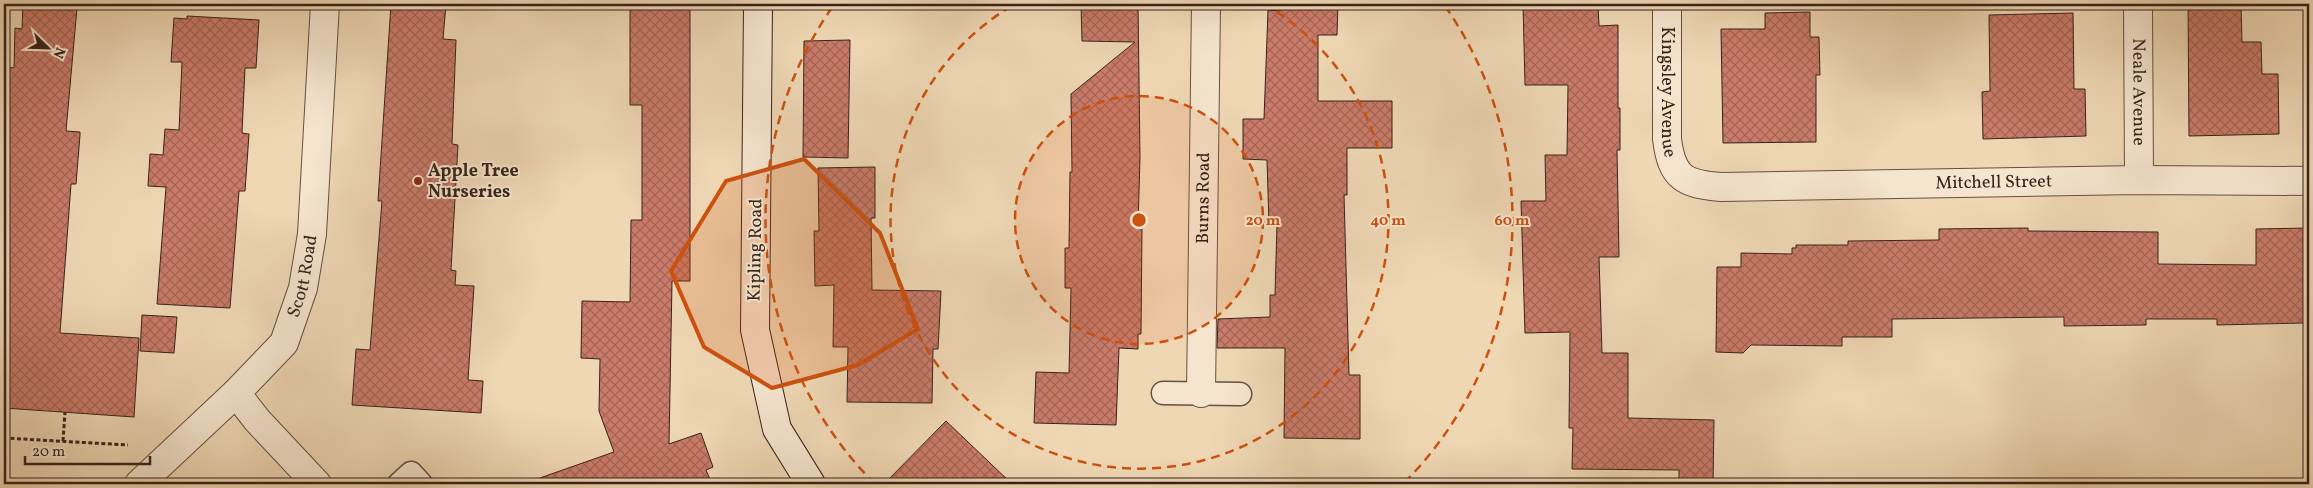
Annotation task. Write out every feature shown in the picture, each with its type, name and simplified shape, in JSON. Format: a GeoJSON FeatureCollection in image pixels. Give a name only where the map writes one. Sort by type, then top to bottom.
{"type":"FeatureCollection","features":[{"type":"Feature","properties":{"kind":"street","name":"Scott Road"},"geometry":{"type":"LineString","coordinates":[[139,484],[236,393],[284,343],[303,288],[312,234],[325,4]]}},
{"type":"Feature","properties":{"kind":"street","name":"Kipling Road"},"geometry":{"type":"LineString","coordinates":[[758,4],[755,330],[777,429],[812,484]]}},
{"type":"Feature","properties":{"kind":"street","name":"Burns Road"},"geometry":{"type":"LineString","coordinates":[[1201,393],[1206,4]]}},
{"type":"Feature","properties":{"kind":"street","name":"Kingsley Avenue"},"geometry":{"type":"LineString","coordinates":[[1667,4],[1667,139],[1670,158],[1681,177]]}},
{"type":"Feature","properties":{"kind":"street","name":"Neale Avenue"},"geometry":{"type":"LineString","coordinates":[[2138,4],[2139,180]]}},
{"type":"Feature","properties":{"kind":"street","name":"Mitchell Street"},"geometry":{"type":"LineString","coordinates":[[1681,177],[1697,185],[1721,187],[2139,180],[2309,181]]}},
{"type":"Feature","properties":{"kind":"street"},"geometry":{"type":"LineString","coordinates":[[236,393],[257,420],[317,484]]}},
{"type":"Feature","properties":{"kind":"lane"},"geometry":{"type":"LineString","coordinates":[[1163,393],[1240,394]]}},
{"type":"Feature","properties":{"kind":"lane"},"geometry":{"type":"LineString","coordinates":[[398,484],[411,473],[421,484]]}},
{"type":"Feature","properties":{"kind":"path"},"geometry":{"type":"LineString","coordinates":[[63,441],[65,412]]}},
{"type":"Feature","properties":{"kind":"path"},"geometry":{"type":"LineString","coordinates":[[4,438],[130,445]]}},
{"type":"Feature","properties":{"kind":"highlighted area"},"geometry":{"type":"Polygon","coordinates":[[[804,159],[880,233],[918,329],[858,365],[772,388],[704,347],[671,271],[726,181],[804,159]]]}},
{"type":"Feature","properties":{"kind":"building"},"geometry":{"type":"Polygon","coordinates":[[[23,4],[77,8],[66,131],[80,132],[80,135],[76,184],[71,184],[60,333],[139,338],[134,417],[4,408],[4,191],[9,100],[5,100],[7,67],[14,68],[15,28],[22,29],[23,4]]]}},
{"type":"Feature","properties":{"kind":"building"},"geometry":{"type":"Polygon","coordinates":[[[391,4],[446,4],[443,39],[456,40],[452,144],[458,145],[451,270],[456,271],[455,285],[474,286],[468,380],[483,381],[481,413],[352,405],[356,349],[370,350],[382,201],[378,201],[391,4]]]}},
{"type":"Feature","properties":{"kind":"building"},"geometry":{"type":"Polygon","coordinates":[[[630,4],[690,4],[690,281],[672,281],[669,444],[701,433],[713,467],[706,470],[712,484],[538,484],[537,479],[614,452],[599,411],[600,359],[581,358],[582,301],[630,302],[631,220],[642,220],[642,105],[630,105],[630,4]]]}},
{"type":"Feature","properties":{"kind":"building"},"geometry":{"type":"Polygon","coordinates":[[[1081,4],[1138,4],[1140,157],[1138,227],[1142,227],[1141,334],[1138,334],[1138,349],[1119,348],[1116,425],[1034,423],[1036,372],[1069,373],[1071,288],[1065,288],[1065,248],[1069,248],[1070,172],[1072,172],[1071,94],[1135,42],[1082,41],[1081,4]]]}},
{"type":"Feature","properties":{"kind":"building"},"geometry":{"type":"Polygon","coordinates":[[[1280,4],[1338,4],[1337,35],[1318,35],[1318,101],[1392,101],[1392,148],[1347,148],[1347,195],[1344,195],[1349,375],[1360,375],[1360,439],[1284,438],[1285,348],[1217,348],[1218,319],[1270,317],[1270,295],[1275,295],[1277,224],[1269,224],[1267,160],[1243,159],[1243,119],[1264,119],[1268,10],[1280,11],[1280,4]]]}},
{"type":"Feature","properties":{"kind":"building"},"geometry":{"type":"Polygon","coordinates":[[[1523,4],[1598,4],[1599,26],[1618,25],[1618,108],[1620,108],[1620,150],[1617,150],[1619,257],[1599,257],[1602,353],[1628,353],[1628,418],[1714,420],[1713,484],[1679,484],[1679,470],[1572,469],[1573,428],[1569,428],[1570,332],[1525,333],[1521,201],[1546,201],[1545,155],[1567,155],[1568,85],[1525,85],[1523,4]]]}},
{"type":"Feature","properties":{"kind":"building"},"geometry":{"type":"Polygon","coordinates":[[[2188,4],[2241,4],[2242,42],[2261,42],[2262,74],[2278,74],[2279,134],[2189,136],[2188,4]]]}},
{"type":"Feature","properties":{"kind":"building"},"geometry":{"type":"Polygon","coordinates":[[[1810,12],[1810,37],[1819,37],[1820,75],[1816,75],[1816,142],[1723,143],[1721,29],[1765,29],[1765,13],[1810,12]]]}},
{"type":"Feature","properties":{"kind":"building"},"geometry":{"type":"Polygon","coordinates":[[[2073,13],[2074,89],[2085,89],[2086,136],[1983,139],[1982,92],[1990,91],[1989,15],[2073,13]]]}},
{"type":"Feature","properties":{"kind":"building"},"geometry":{"type":"Polygon","coordinates":[[[187,16],[259,20],[256,68],[245,68],[242,133],[249,134],[245,191],[239,191],[230,308],[157,304],[166,187],[148,186],[150,154],[163,155],[165,129],[179,130],[182,62],[171,62],[174,18],[187,19],[187,16]]]}},
{"type":"Feature","properties":{"kind":"building"},"geometry":{"type":"Polygon","coordinates":[[[850,40],[848,158],[803,157],[804,41],[850,40]]]}},
{"type":"Feature","properties":{"kind":"building"},"geometry":{"type":"Polygon","coordinates":[[[875,167],[875,218],[871,218],[872,290],[941,291],[938,349],[933,349],[932,403],[847,402],[848,347],[833,347],[834,285],[815,286],[814,231],[819,231],[818,168],[875,167]]]}},
{"type":"Feature","properties":{"kind":"building"},"geometry":{"type":"Polygon","coordinates":[[[2028,228],[2028,231],[2158,232],[2158,264],[2256,265],[2256,229],[2309,228],[2309,300],[2304,300],[2304,323],[2217,325],[2217,319],[2146,319],[2146,325],[2064,326],[2064,317],[1892,319],[1892,337],[1842,337],[1842,346],[1751,345],[1743,353],[1716,352],[1717,267],[1741,267],[1741,253],[1792,254],[1792,248],[1796,248],[1796,245],[1848,245],[1848,241],[1939,240],[1939,229],[2028,228]]]}},
{"type":"Feature","properties":{"kind":"building"},"geometry":{"type":"Polygon","coordinates":[[[142,315],[177,317],[174,353],[140,351],[142,315]]]}},
{"type":"Feature","properties":{"kind":"building"},"geometry":{"type":"Polygon","coordinates":[[[946,421],[1012,484],[884,484],[946,421]]]}},
{"type":"Feature","properties":{"kind":"place","name":"Apple Tree Nurseries"},"geometry":{"type":"Point","coordinates":[418,181]}}]}
